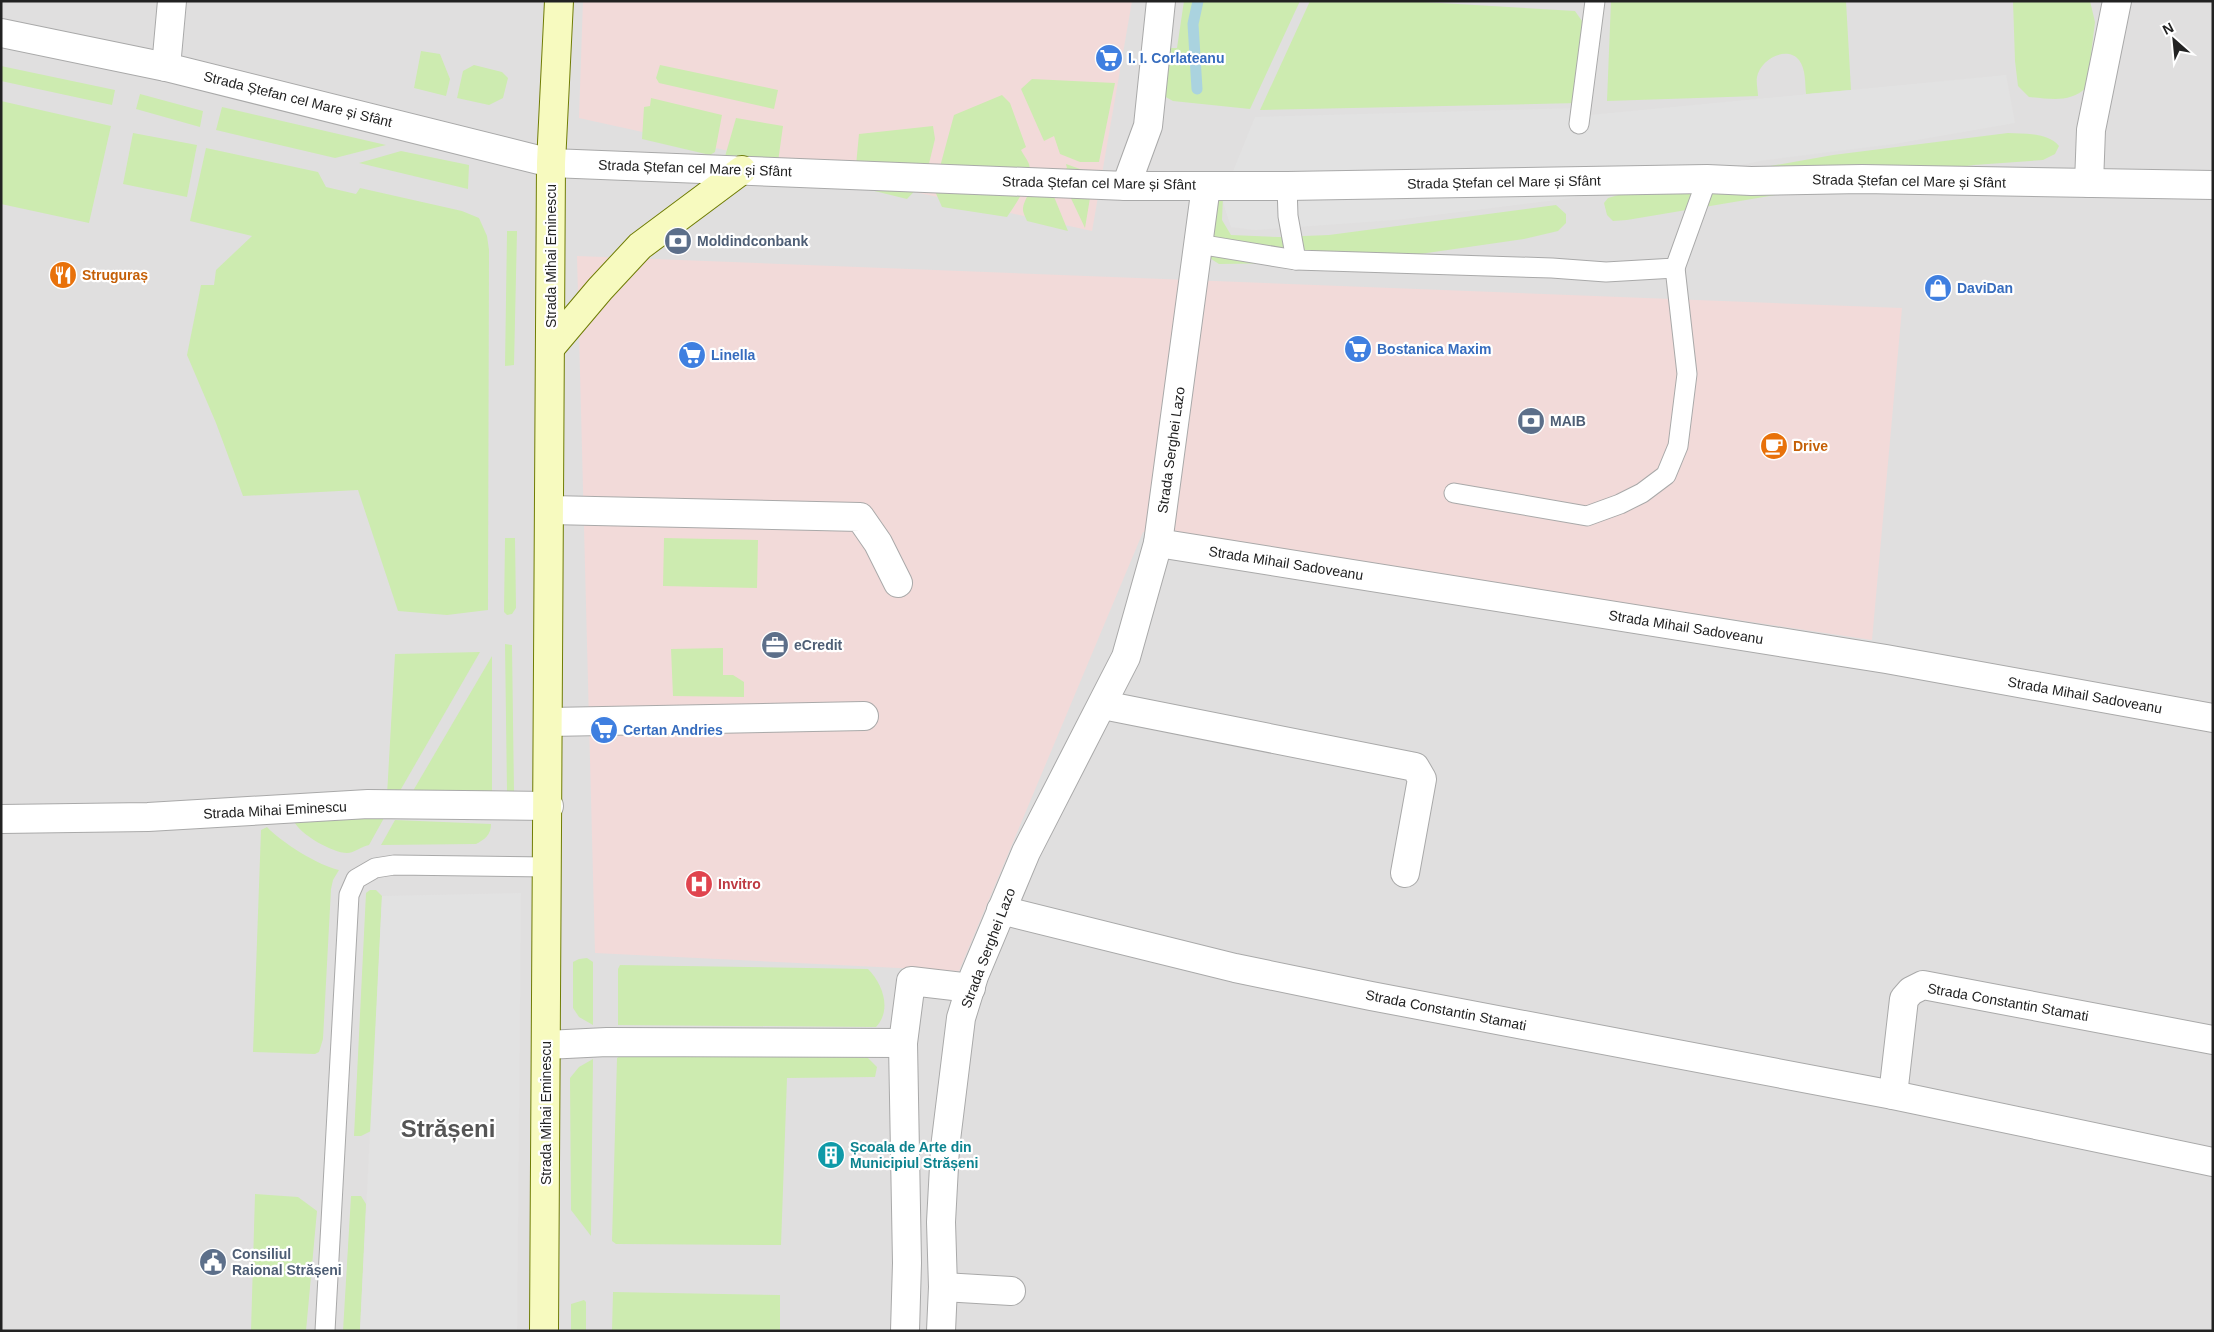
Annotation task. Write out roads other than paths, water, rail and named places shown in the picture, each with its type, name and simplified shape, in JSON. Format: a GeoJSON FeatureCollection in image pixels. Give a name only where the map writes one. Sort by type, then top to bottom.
{"type":"FeatureCollection","features":[{"type":"Feature","properties":{"kind":"main road","name":"Strada Mihai Eminescu"},"geometry":{"type":"LineString","coordinates":[[544,1331],[549,806],[551,163],[559,1]]}},
{"type":"Feature","properties":{"kind":"main road"},"geometry":{"type":"LineString","coordinates":[[550,347],[640,246],[742,170]]}},
{"type":"Feature","properties":{"kind":"street"},"geometry":{"type":"LineString","coordinates":[[166,67],[172,1]]}},
{"type":"Feature","properties":{"kind":"street"},"geometry":{"type":"LineString","coordinates":[[1126,186],[1148,126],[1161,1]]}},
{"type":"Feature","properties":{"kind":"street"},"geometry":{"type":"LineString","coordinates":[[2089,183],[2091,130],[2112,8]]}},
{"type":"Feature","properties":{"kind":"street","name":"Strada Ștefan cel Mare și Sfânt"},"geometry":{"type":"LineString","coordinates":[[1,33],[166,67],[551,163],[1126,186],[1287,186],[1707,179],[1751,181],[1862,179],[2213,185]]}},
{"type":"Feature","properties":{"kind":"street","name":"Strada Serghei Lazo"},"geometry":{"type":"LineString","coordinates":[[941,1331],[943,1287],[941,1222],[945,1148],[961,1018],[971,988],[1026,852],[1103,706],[1126,657],[1158,542],[1206,186]]}},
{"type":"Feature","properties":{"kind":"street"},"geometry":{"type":"LineString","coordinates":[[550,510],[860,517],[878,543],[898,583]]}},
{"type":"Feature","properties":{"kind":"street","name":"Strada Mihail Sadoveanu"},"geometry":{"type":"LineString","coordinates":[[1158,542],[1876,657],[2213,718]]}},
{"type":"Feature","properties":{"kind":"street"},"geometry":{"type":"LineString","coordinates":[[1103,706],[1415,767],[1422,779],[1405,873]]}},
{"type":"Feature","properties":{"kind":"street"},"geometry":{"type":"LineString","coordinates":[[549,722],[864,716]]}},
{"type":"Feature","properties":{"kind":"street","name":"Strada Mihai Eminescu"},"geometry":{"type":"LineString","coordinates":[[1,819],[148,817],[368,804],[549,806]]}},
{"type":"Feature","properties":{"kind":"street","name":"Strada Constantin Stamati"},"geometry":{"type":"LineString","coordinates":[[1002,910],[1235,968],[1351,992],[1893,1095],[2213,1162]]}},
{"type":"Feature","properties":{"kind":"street"},"geometry":{"type":"LineString","coordinates":[[905,1331],[907,1263],[903,1043],[911,981],[971,988]]}},
{"type":"Feature","properties":{"kind":"street","name":"Strada Constantin Stamati"},"geometry":{"type":"LineString","coordinates":[[1893,1095],[1904,999],[1911,991],[1923,985],[2213,1040]]}},
{"type":"Feature","properties":{"kind":"street"},"geometry":{"type":"LineString","coordinates":[[546,1045],[607,1042],[903,1043]]}},
{"type":"Feature","properties":{"kind":"street"},"geometry":{"type":"LineString","coordinates":[[943,1287],[1011,1291]]}},
{"type":"Feature","properties":{"kind":"lane"},"geometry":{"type":"LineString","coordinates":[[1579,124],[1595,1]]}},
{"type":"Feature","properties":{"kind":"lane"},"geometry":{"type":"LineString","coordinates":[[1454,493],[1587,516],[1620,504],[1642,492],[1666,475],[1678,446],[1687,374],[1675,268],[1707,179]]}},
{"type":"Feature","properties":{"kind":"lane"},"geometry":{"type":"LineString","coordinates":[[1287,186],[1288,216],[1296,260]]}},
{"type":"Feature","properties":{"kind":"lane"},"geometry":{"type":"LineString","coordinates":[[1198,244],[1296,260],[1552,268],[1606,272],[1675,268]]}},
{"type":"Feature","properties":{"kind":"lane"},"geometry":{"type":"LineString","coordinates":[[325,1331],[349,895],[356,879],[375,868],[394,865],[548,867]]}},
{"type":"Feature","properties":{"kind":"waterway"},"geometry":{"type":"LineString","coordinates":[[1197,89],[1193,24],[1198,1]]}},
{"type":"Feature","properties":{"kind":"place","name":"I. I. Corlateanu"},"geometry":{"type":"Point","coordinates":[1109,58]}},
{"type":"Feature","properties":{"kind":"place","name":"Moldindconbank"},"geometry":{"type":"Point","coordinates":[678,241]}},
{"type":"Feature","properties":{"kind":"place","name":"Struguraș"},"geometry":{"type":"Point","coordinates":[63,275]}},
{"type":"Feature","properties":{"kind":"place","name":"DaviDan"},"geometry":{"type":"Point","coordinates":[1938,288]}},
{"type":"Feature","properties":{"kind":"place","name":"Bostanica Maxim"},"geometry":{"type":"Point","coordinates":[1358,349]}},
{"type":"Feature","properties":{"kind":"place","name":"Linella"},"geometry":{"type":"Point","coordinates":[692,355]}},
{"type":"Feature","properties":{"kind":"place","name":"MAIB"},"geometry":{"type":"Point","coordinates":[1531,421]}},
{"type":"Feature","properties":{"kind":"place","name":"Drive"},"geometry":{"type":"Point","coordinates":[1774,446]}},
{"type":"Feature","properties":{"kind":"place","name":"eCredit"},"geometry":{"type":"Point","coordinates":[775,645]}},
{"type":"Feature","properties":{"kind":"place","name":"Certan Andries"},"geometry":{"type":"Point","coordinates":[604,730]}},
{"type":"Feature","properties":{"kind":"place","name":"Invitro"},"geometry":{"type":"Point","coordinates":[699,884]}},
{"type":"Feature","properties":{"kind":"place","name":"Școala de Arte din Municipiul Strășeni"},"geometry":{"type":"Point","coordinates":[831,1155]}},
{"type":"Feature","properties":{"kind":"place","name":"Consiliul Raional Strășeni"},"geometry":{"type":"Point","coordinates":[213,1262]}},
{"type":"Feature","properties":{"kind":"district","name":"Strășeni"},"geometry":{"type":"Point","coordinates":[448,1128]}}]}
